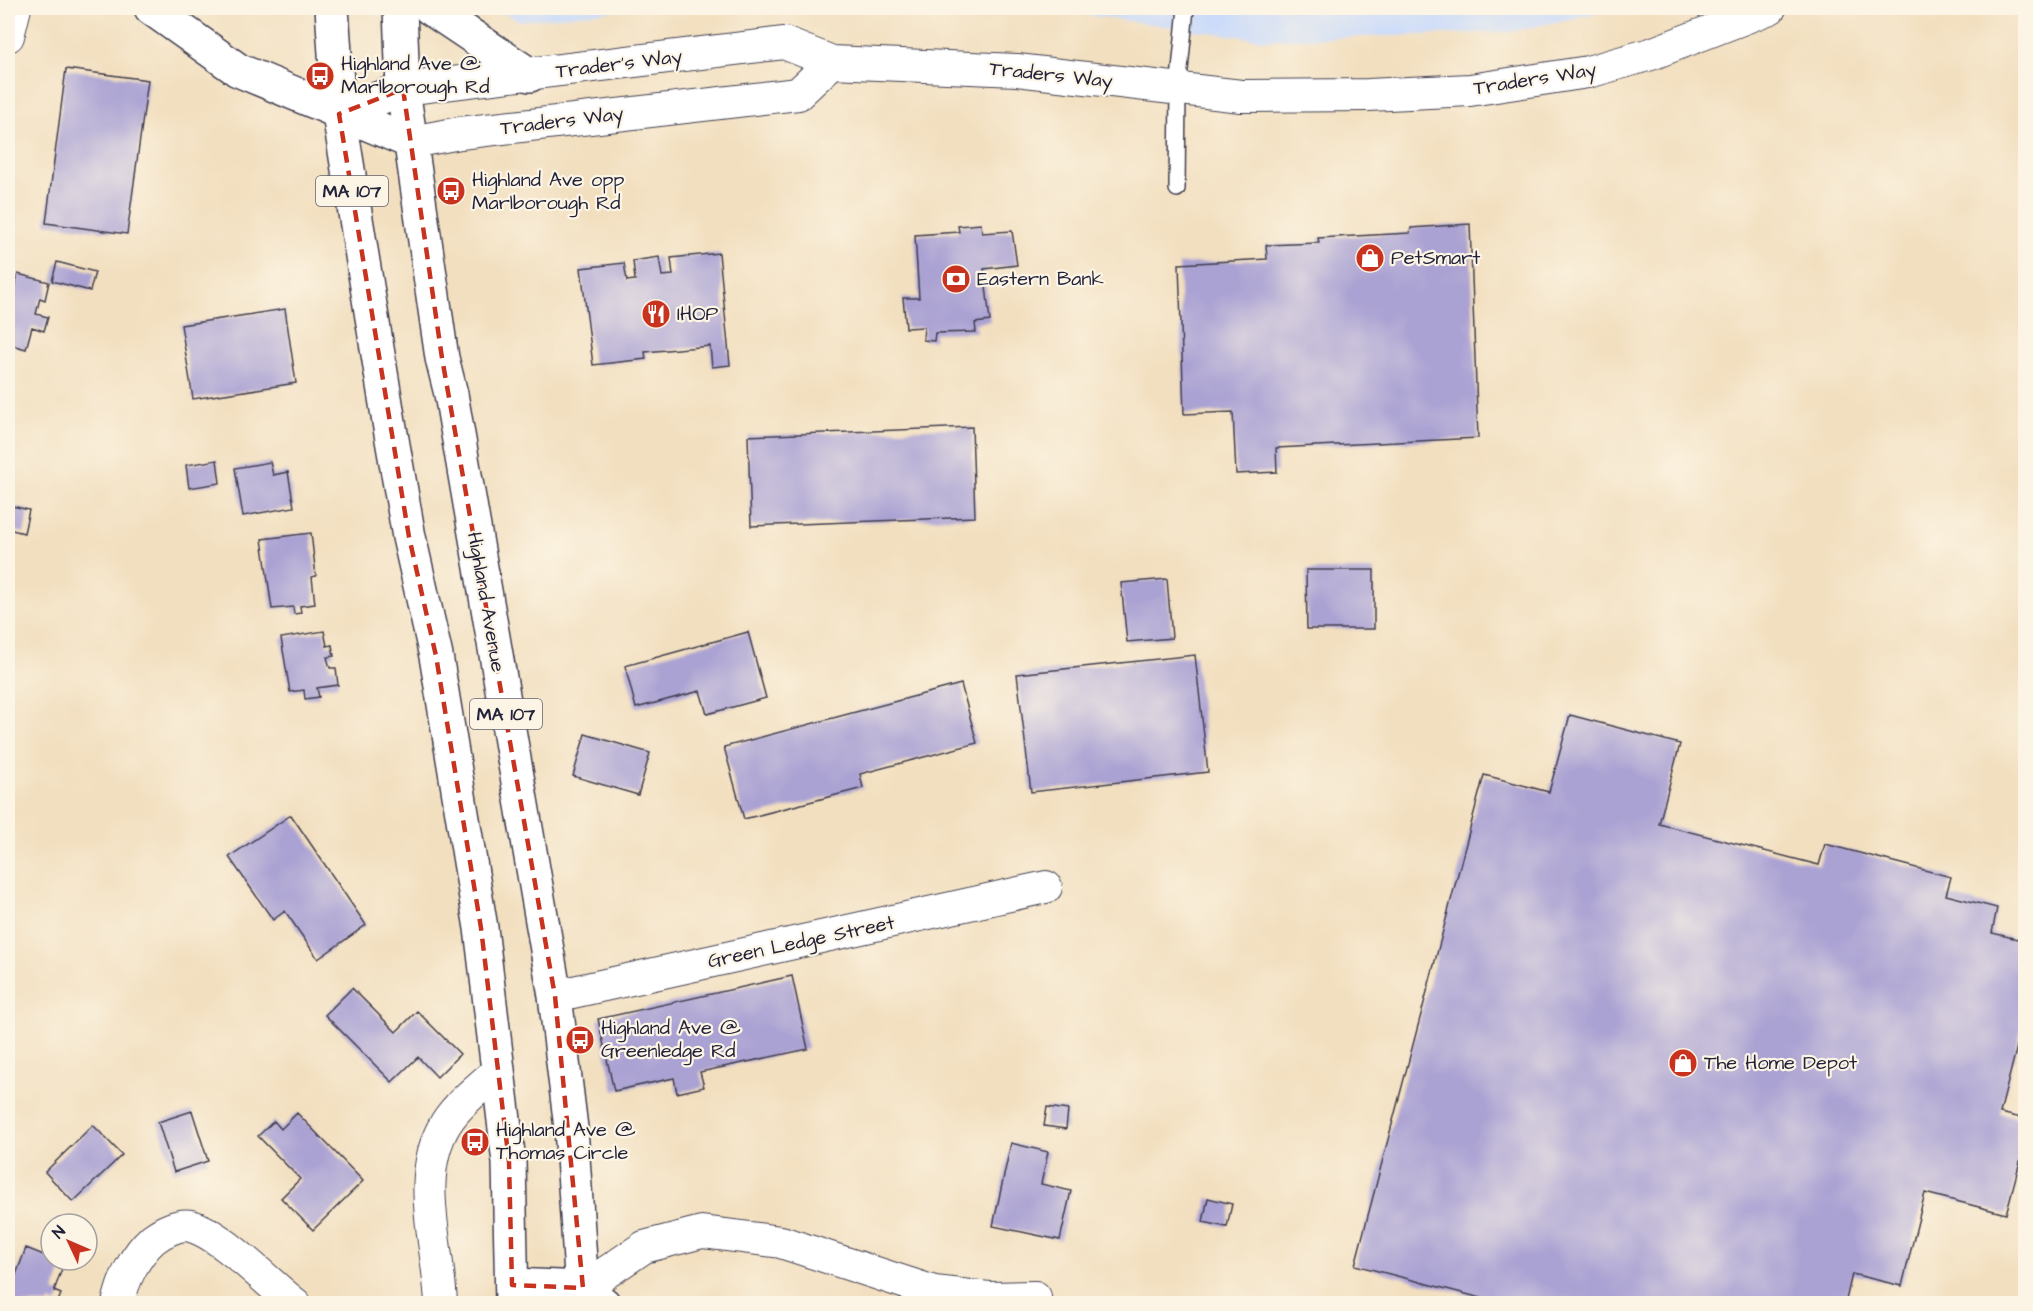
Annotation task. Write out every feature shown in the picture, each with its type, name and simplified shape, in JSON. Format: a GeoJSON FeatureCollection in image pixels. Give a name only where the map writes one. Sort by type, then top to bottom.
{"type":"FeatureCollection","features":[{"type":"Feature","properties":{"kind":"main road"},"geometry":{"type":"LineString","coordinates":[[151,8],[238,70],[339,114],[411,142]]}},
{"type":"Feature","properties":{"kind":"main road","name":"MA 107"},"geometry":{"type":"LineString","coordinates":[[332,8],[339,114],[409,537],[436,656],[481,928],[509,1162],[512,1294]]}},
{"type":"Feature","properties":{"kind":"main road","name":"Highland Avenue"},"geometry":{"type":"LineString","coordinates":[[400,8],[403,89],[442,358],[451,394],[555,996],[590,1298]]}},
{"type":"Feature","properties":{"kind":"main road"},"geometry":{"type":"LineString","coordinates":[[430,8],[530,75]]}},
{"type":"Feature","properties":{"kind":"main road"},"geometry":{"type":"LineString","coordinates":[[339,114],[403,89]]}},
{"type":"Feature","properties":{"kind":"main road"},"geometry":{"type":"LineString","coordinates":[[512,1294],[590,1298]]}},
{"type":"Feature","properties":{"kind":"street"},"geometry":{"type":"LineString","coordinates":[[8,36],[15,8]]}},
{"type":"Feature","properties":{"kind":"street","name":"Traders Way"},"geometry":{"type":"LineString","coordinates":[[411,142],[460,133],[798,94],[832,62],[1017,70],[1241,96],[1470,90],[1588,72],[1652,54],[1770,8]]}},
{"type":"Feature","properties":{"kind":"street","name":"Trader's Way"},"geometry":{"type":"LineString","coordinates":[[403,89],[784,43],[832,62]]}},
{"type":"Feature","properties":{"kind":"street","name":"Green Ledge Street"},"geometry":{"type":"LineString","coordinates":[[555,996],[1046,887]]}},
{"type":"Feature","properties":{"kind":"street"},"geometry":{"type":"LineString","coordinates":[[441,1304],[440,1268],[429,1214],[430,1176],[435,1144],[447,1122],[498,1071]]}},
{"type":"Feature","properties":{"kind":"street"},"geometry":{"type":"LineString","coordinates":[[118,1304],[129,1272],[143,1248],[162,1231],[189,1226],[212,1235],[295,1304]]}},
{"type":"Feature","properties":{"kind":"street"},"geometry":{"type":"LineString","coordinates":[[590,1298],[644,1247],[702,1232],[781,1242],[934,1292],[989,1298],[1035,1297]]}},
{"type":"Feature","properties":{"kind":"lane"},"geometry":{"type":"LineString","coordinates":[[1177,189],[1178,90],[1186,8]]}},
{"type":"Feature","properties":{"kind":"highlighted area"},"geometry":{"type":"Polygon","coordinates":[[[403,89],[442,358],[555,996],[583,1288],[512,1285],[509,1162],[481,928],[436,656],[409,537],[339,114],[403,89]]]}},
{"type":"Feature","properties":{"kind":"shaded area"},"geometry":{"type":"Polygon","coordinates":[[[494,8],[644,8],[519,21],[494,8]]]}},
{"type":"Feature","properties":{"kind":"shaded area"},"geometry":{"type":"Polygon","coordinates":[[[1037,8],[1618,8],[1511,32],[1264,40],[1037,8]]]}},
{"type":"Feature","properties":{"kind":"building"},"geometry":{"type":"Polygon","coordinates":[[[66,69],[148,80],[127,234],[46,223],[66,69]]]}},
{"type":"Feature","properties":{"kind":"building"},"geometry":{"type":"Polygon","coordinates":[[[981,224],[982,233],[1012,231],[1017,265],[984,269],[990,321],[975,323],[976,332],[935,333],[934,341],[923,340],[924,327],[906,328],[903,298],[919,298],[915,235],[959,232],[958,226],[981,224]]]}},
{"type":"Feature","properties":{"kind":"building"},"geometry":{"type":"Polygon","coordinates":[[[1470,224],[1478,438],[1276,448],[1277,472],[1236,474],[1233,412],[1184,414],[1179,264],[1267,259],[1266,245],[1319,243],[1318,238],[1410,233],[1411,228],[1470,224]]]}},
{"type":"Feature","properties":{"kind":"building","name":"IHOP"},"geometry":{"type":"Polygon","coordinates":[[[719,253],[730,365],[712,367],[710,346],[645,352],[646,359],[593,365],[581,268],[624,263],[627,281],[635,280],[633,261],[659,257],[662,276],[673,275],[671,258],[719,253]]]}},
{"type":"Feature","properties":{"kind":"building"},"geometry":{"type":"Polygon","coordinates":[[[57,262],[95,272],[90,291],[52,281],[57,262]]]}},
{"type":"Feature","properties":{"kind":"building"},"geometry":{"type":"Polygon","coordinates":[[[18,274],[49,282],[45,300],[40,298],[36,314],[48,317],[44,331],[32,327],[26,349],[8,344],[8,289],[13,291],[18,274]]]}},
{"type":"Feature","properties":{"kind":"building"},"geometry":{"type":"Polygon","coordinates":[[[285,309],[296,383],[193,399],[181,325],[285,309]]]}},
{"type":"Feature","properties":{"kind":"building"},"geometry":{"type":"Polygon","coordinates":[[[972,427],[975,517],[751,526],[748,436],[972,427]]]}},
{"type":"Feature","properties":{"kind":"building"},"geometry":{"type":"Polygon","coordinates":[[[217,460],[220,483],[189,488],[186,465],[217,460]]]}},
{"type":"Feature","properties":{"kind":"building"},"geometry":{"type":"Polygon","coordinates":[[[270,462],[273,475],[288,472],[294,507],[243,516],[235,468],[270,462]]]}},
{"type":"Feature","properties":{"kind":"building"},"geometry":{"type":"Polygon","coordinates":[[[8,505],[29,510],[24,533],[8,529],[8,505]]]}},
{"type":"Feature","properties":{"kind":"building"},"geometry":{"type":"Polygon","coordinates":[[[311,533],[316,576],[312,577],[315,604],[300,606],[301,613],[294,614],[293,607],[272,609],[262,539],[311,533]]]}},
{"type":"Feature","properties":{"kind":"building"},"geometry":{"type":"Polygon","coordinates":[[[1306,570],[1374,570],[1374,629],[1307,629],[1306,570]]]}},
{"type":"Feature","properties":{"kind":"building"},"geometry":{"type":"Polygon","coordinates":[[[1167,579],[1172,638],[1127,642],[1121,583],[1167,579]]]}},
{"type":"Feature","properties":{"kind":"building"},"geometry":{"type":"Polygon","coordinates":[[[324,631],[327,646],[332,645],[334,656],[327,657],[330,668],[336,668],[338,685],[317,688],[319,697],[305,699],[304,690],[290,692],[281,638],[324,631]]]}},
{"type":"Feature","properties":{"kind":"building"},"geometry":{"type":"Polygon","coordinates":[[[748,632],[766,698],[707,714],[700,691],[636,708],[625,666],[748,632]]]}},
{"type":"Feature","properties":{"kind":"building"},"geometry":{"type":"Polygon","coordinates":[[[1195,655],[1208,772],[1031,792],[1017,674],[1195,655]]]}},
{"type":"Feature","properties":{"kind":"building"},"geometry":{"type":"Polygon","coordinates":[[[961,684],[977,743],[860,774],[863,788],[744,819],[724,747],[961,684]]]}},
{"type":"Feature","properties":{"kind":"building","name":"The Home Depot"},"geometry":{"type":"Polygon","coordinates":[[[1570,715],[1680,744],[1659,824],[1819,865],[1825,844],[1951,877],[1946,895],[1997,908],[1992,933],[2026,941],[2026,1011],[2000,1113],[2026,1119],[2026,1139],[2006,1214],[1925,1193],[1902,1286],[1852,1274],[1845,1304],[1504,1304],[1355,1265],[1484,775],[1549,792],[1570,715]]]}},
{"type":"Feature","properties":{"kind":"building"},"geometry":{"type":"Polygon","coordinates":[[[585,734],[650,753],[638,795],[573,776],[585,734]]]}},
{"type":"Feature","properties":{"kind":"building"},"geometry":{"type":"Polygon","coordinates":[[[291,815],[366,925],[318,959],[285,911],[273,920],[229,857],[291,815]]]}},
{"type":"Feature","properties":{"kind":"building"},"geometry":{"type":"Polygon","coordinates":[[[792,976],[808,1049],[700,1072],[704,1087],[677,1093],[674,1078],[614,1091],[598,1019],[792,976]]]}},
{"type":"Feature","properties":{"kind":"building"},"geometry":{"type":"Polygon","coordinates":[[[352,988],[396,1032],[417,1011],[460,1054],[437,1077],[418,1057],[392,1082],[325,1015],[352,988]]]}},
{"type":"Feature","properties":{"kind":"building"},"geometry":{"type":"Polygon","coordinates":[[[1047,1107],[1068,1110],[1066,1129],[1044,1126],[1047,1107]]]}},
{"type":"Feature","properties":{"kind":"building"},"geometry":{"type":"Polygon","coordinates":[[[192,1111],[208,1161],[174,1172],[158,1122],[192,1111]]]}},
{"type":"Feature","properties":{"kind":"building"},"geometry":{"type":"Polygon","coordinates":[[[297,1113],[363,1181],[313,1230],[281,1198],[300,1179],[258,1136],[274,1121],[281,1129],[297,1113]]]}},
{"type":"Feature","properties":{"kind":"building"},"geometry":{"type":"Polygon","coordinates":[[[93,1125],[122,1155],[73,1202],[45,1172],[93,1125]]]}},
{"type":"Feature","properties":{"kind":"building"},"geometry":{"type":"Polygon","coordinates":[[[1011,1143],[1048,1152],[1041,1184],[1071,1191],[1060,1240],[993,1226],[1011,1143]]]}},
{"type":"Feature","properties":{"kind":"building"},"geometry":{"type":"Polygon","coordinates":[[[1208,1198],[1232,1204],[1227,1227],[1203,1222],[1208,1198]]]}},
{"type":"Feature","properties":{"kind":"building"},"geometry":{"type":"Polygon","coordinates":[[[26,1248],[39,1253],[39,1272],[61,1272],[54,1291],[61,1294],[57,1304],[50,1301],[49,1304],[8,1304],[8,1296],[26,1248]]]}},
{"type":"Feature","properties":{"kind":"place","name":"Highland Ave @ Marlborough Rd"},"geometry":{"type":"Point","coordinates":[320,76]}},
{"type":"Feature","properties":{"kind":"place","name":"Highland Ave opp Marlborough Rd"},"geometry":{"type":"Point","coordinates":[451,191]}},
{"type":"Feature","properties":{"kind":"place","name":"PetSmart"},"geometry":{"type":"Point","coordinates":[1370,258]}},
{"type":"Feature","properties":{"kind":"place","name":"Eastern Bank"},"geometry":{"type":"Point","coordinates":[956,279]}},
{"type":"Feature","properties":{"kind":"place","name":"IHOP"},"geometry":{"type":"Point","coordinates":[656,314]}},
{"type":"Feature","properties":{"kind":"place","name":"Highland Ave @ Greenledge Rd"},"geometry":{"type":"Point","coordinates":[580,1040]}},
{"type":"Feature","properties":{"kind":"place","name":"The Home Depot"},"geometry":{"type":"Point","coordinates":[1683,1063]}},
{"type":"Feature","properties":{"kind":"place","name":"Highland Ave @ Thomas Circle"},"geometry":{"type":"Point","coordinates":[475,1142]}}]}
